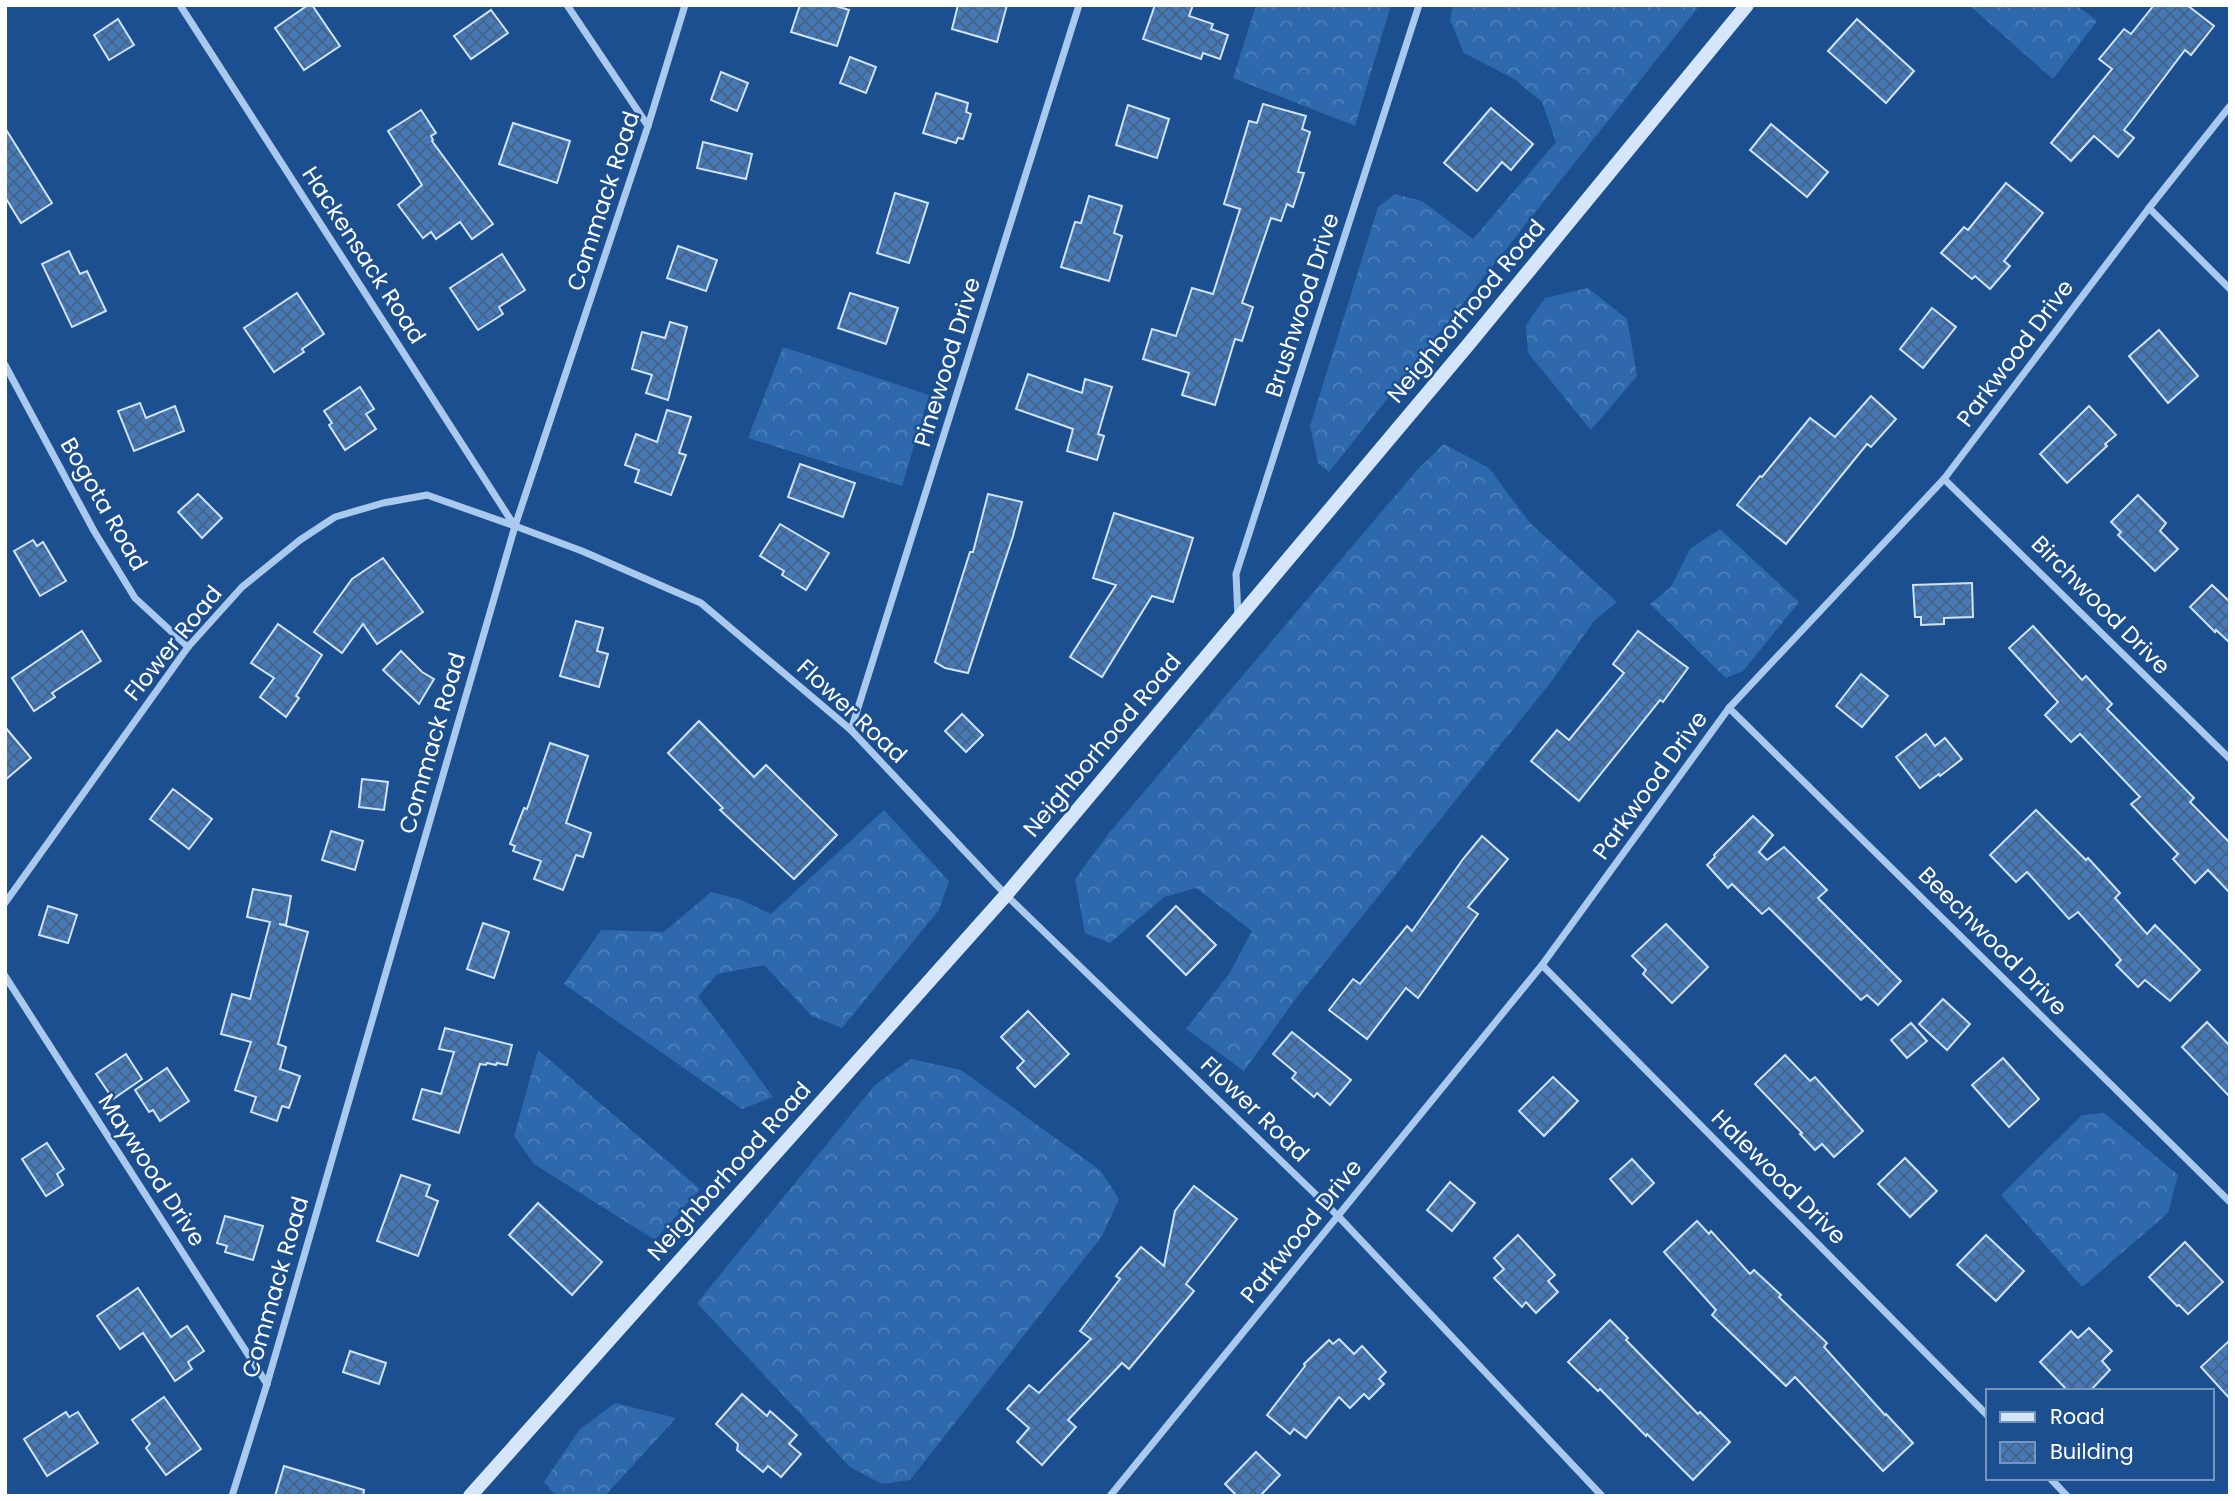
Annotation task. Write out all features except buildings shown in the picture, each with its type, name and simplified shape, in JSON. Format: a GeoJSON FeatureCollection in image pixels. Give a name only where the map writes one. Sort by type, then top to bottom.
{"type":"FeatureCollection","features":[{"type":"Feature","properties":{"kind":"main road","name":"Neighborhood Road"},"geometry":{"type":"LineString","coordinates":[[470,1496],[1006,895],[1468,345],[1747,5]]}},
{"type":"Feature","properties":{"kind":"street","name":"Hackensack Road"},"geometry":{"type":"LineString","coordinates":[[180,5],[515,526]]}},
{"type":"Feature","properties":{"kind":"street"},"geometry":{"type":"LineString","coordinates":[[567,5],[648,126]]}},
{"type":"Feature","properties":{"kind":"street","name":"Commack Road"},"geometry":{"type":"LineString","coordinates":[[232,1496],[267,1384],[515,526],[648,126],[685,5]]}},
{"type":"Feature","properties":{"kind":"street","name":"Pinewood Drive"},"geometry":{"type":"LineString","coordinates":[[851,730],[1079,5]]}},
{"type":"Feature","properties":{"kind":"street","name":"Brushwood Drive"},"geometry":{"type":"LineString","coordinates":[[1238,618],[1236,574],[1419,5]]}},
{"type":"Feature","properties":{"kind":"street","name":"Parkwood Drive"},"geometry":{"type":"LineString","coordinates":[[1110,1496],[1542,965],[1729,708],[1944,479],[2149,208],[2230,106]]}},
{"type":"Feature","properties":{"kind":"street"},"geometry":{"type":"LineString","coordinates":[[2149,208],[2230,289]]}},
{"type":"Feature","properties":{"kind":"street","name":"Bogota Road"},"geometry":{"type":"LineString","coordinates":[[5,365],[94,531],[135,598],[188,647]]}},
{"type":"Feature","properties":{"kind":"street","name":"Birchwood Drive"},"geometry":{"type":"LineString","coordinates":[[1944,479],[2230,759]]}},
{"type":"Feature","properties":{"kind":"street","name":"Flower Road"},"geometry":{"type":"LineString","coordinates":[[5,903],[188,647],[242,587],[300,540],[335,517],[383,503],[427,495],[515,526],[582,551],[701,603],[851,730],[1006,895],[1338,1216],[1601,1496]]}},
{"type":"Feature","properties":{"kind":"street","name":"Beechwood Drive"},"geometry":{"type":"LineString","coordinates":[[1729,708],[2230,1202]]}},
{"type":"Feature","properties":{"kind":"street","name":"Halewood Drive"},"geometry":{"type":"LineString","coordinates":[[1542,965],[1986,1414]]}},
{"type":"Feature","properties":{"kind":"street","name":"Maywood Drive"},"geometry":{"type":"LineString","coordinates":[[5,976],[267,1384]]}},
{"type":"Feature","properties":{"kind":"street"},"geometry":{"type":"LineString","coordinates":[[2052,1480],[2067,1496]]}},
{"type":"Feature","properties":{"kind":"green space"},"geometry":{"type":"Polygon","coordinates":[[[1256,5],[1391,5],[1355,126],[1233,78],[1256,5]]]}},
{"type":"Feature","properties":{"kind":"green space"},"geometry":{"type":"Polygon","coordinates":[[[1453,5],[1700,5],[1329,472],[1318,463],[1310,426],[1378,207],[1395,194],[1422,201],[1473,239],[1556,142],[1542,102],[1514,79],[1464,53],[1450,20],[1453,5]]]}},
{"type":"Feature","properties":{"kind":"green space"},"geometry":{"type":"Polygon","coordinates":[[[1969,5],[2076,5],[2097,21],[2053,79],[1969,5]]]}},
{"type":"Feature","properties":{"kind":"green space"},"geometry":{"type":"Polygon","coordinates":[[[1588,288],[1627,319],[1637,376],[1591,430],[1528,353],[1526,325],[1545,298],[1588,288]]]}},
{"type":"Feature","properties":{"kind":"green space"},"geometry":{"type":"Polygon","coordinates":[[[783,347],[929,395],[902,486],[748,438],[783,347]]]}},
{"type":"Feature","properties":{"kind":"green space"},"geometry":{"type":"Polygon","coordinates":[[[1444,444],[1489,468],[1530,523],[1617,602],[1594,621],[1551,682],[1297,997],[1244,1071],[1186,1029],[1229,974],[1252,931],[1196,888],[1164,897],[1110,943],[1085,933],[1075,879],[1110,832],[1417,470],[1444,444]]]}},
{"type":"Feature","properties":{"kind":"green space"},"geometry":{"type":"Polygon","coordinates":[[[1720,529],[1799,602],[1743,671],[1726,678],[1650,604],[1671,587],[1690,549],[1720,529]]]}},
{"type":"Feature","properties":{"kind":"green space"},"geometry":{"type":"Polygon","coordinates":[[[884,810],[949,881],[939,910],[842,1028],[812,1016],[764,965],[717,974],[698,997],[773,1097],[742,1109],[564,984],[601,930],[664,932],[711,892],[739,899],[771,914],[884,810]]]}},
{"type":"Feature","properties":{"kind":"green space"},"geometry":{"type":"Polygon","coordinates":[[[538,1050],[700,1189],[655,1240],[534,1164],[514,1136],[538,1050]]]}},
{"type":"Feature","properties":{"kind":"green space"},"geometry":{"type":"Polygon","coordinates":[[[911,1059],[961,1070],[1101,1171],[1119,1199],[1102,1236],[910,1480],[882,1484],[850,1467],[697,1303],[875,1085],[911,1059]]]}},
{"type":"Feature","properties":{"kind":"green space"},"geometry":{"type":"Polygon","coordinates":[[[2104,1113],[2178,1175],[2168,1213],[2082,1287],[2001,1195],[2082,1115],[2104,1113]]]}},
{"type":"Feature","properties":{"kind":"green space"},"geometry":{"type":"Polygon","coordinates":[[[615,1403],[676,1418],[605,1496],[556,1496],[544,1482],[579,1430],[615,1403]]]}}]}
